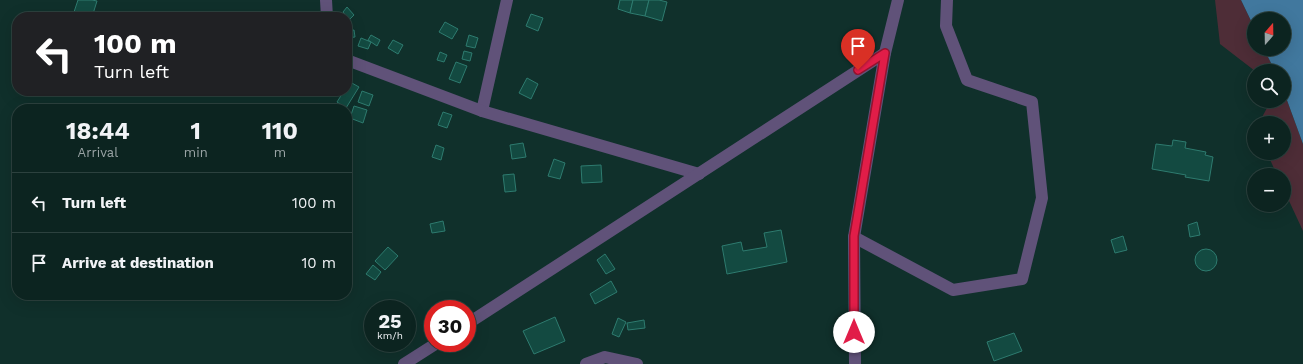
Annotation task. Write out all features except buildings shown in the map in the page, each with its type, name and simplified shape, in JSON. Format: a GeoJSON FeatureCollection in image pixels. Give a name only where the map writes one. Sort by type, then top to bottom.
{"type":"FeatureCollection","features":[{"type":"Feature","properties":{"kind":"street"},"geometry":{"type":"LineString","coordinates":[[326,0],[327,12]]}},
{"type":"Feature","properties":{"kind":"street"},"geometry":{"type":"LineString","coordinates":[[482,112],[507,0]]}},
{"type":"Feature","properties":{"kind":"street"},"geometry":{"type":"LineString","coordinates":[[855,364],[854,236],[885,53],[898,0]]}},
{"type":"Feature","properties":{"kind":"street"},"geometry":{"type":"LineString","coordinates":[[854,236],[953,290],[1022,279],[1042,198],[1032,102],[968,80],[946,26],[947,0]]}},
{"type":"Feature","properties":{"kind":"street"},"geometry":{"type":"LineString","coordinates":[[476,318],[885,53]]}},
{"type":"Feature","properties":{"kind":"street"},"geometry":{"type":"LineString","coordinates":[[352,62],[482,112],[699,174]]}},
{"type":"Feature","properties":{"kind":"street"},"geometry":{"type":"LineString","coordinates":[[404,364],[424,351]]}},
{"type":"Feature","properties":{"kind":"street"},"geometry":{"type":"LineString","coordinates":[[586,364],[605,357],[637,364]]}},
{"type":"Feature","properties":{"kind":"shaded area"},"geometry":{"type":"Polygon","coordinates":[[[1215,0],[1241,0],[1247,12],[1247,56],[1268,56],[1272,64],[1247,65],[1220,44],[1215,0]]]}},
{"type":"Feature","properties":{"kind":"shaded area"},"geometry":{"type":"Polygon","coordinates":[[[1267,108],[1290,108],[1303,144],[1303,231],[1291,205],[1291,168],[1274,168],[1270,160],[1291,160],[1291,116],[1263,116],[1267,108]]]}},
{"type":"Feature","properties":{"kind":"water"},"geometry":{"type":"Polygon","coordinates":[[[1241,0],[1303,0],[1303,144],[1290,108],[1291,64],[1272,64],[1268,56],[1291,56],[1291,12],[1247,12],[1241,0]]]}},
{"type":"Feature","properties":{"kind":"route"},"geometry":{"type":"LineString","coordinates":[[854,332],[854,236],[885,53],[858,70]]}}]}
